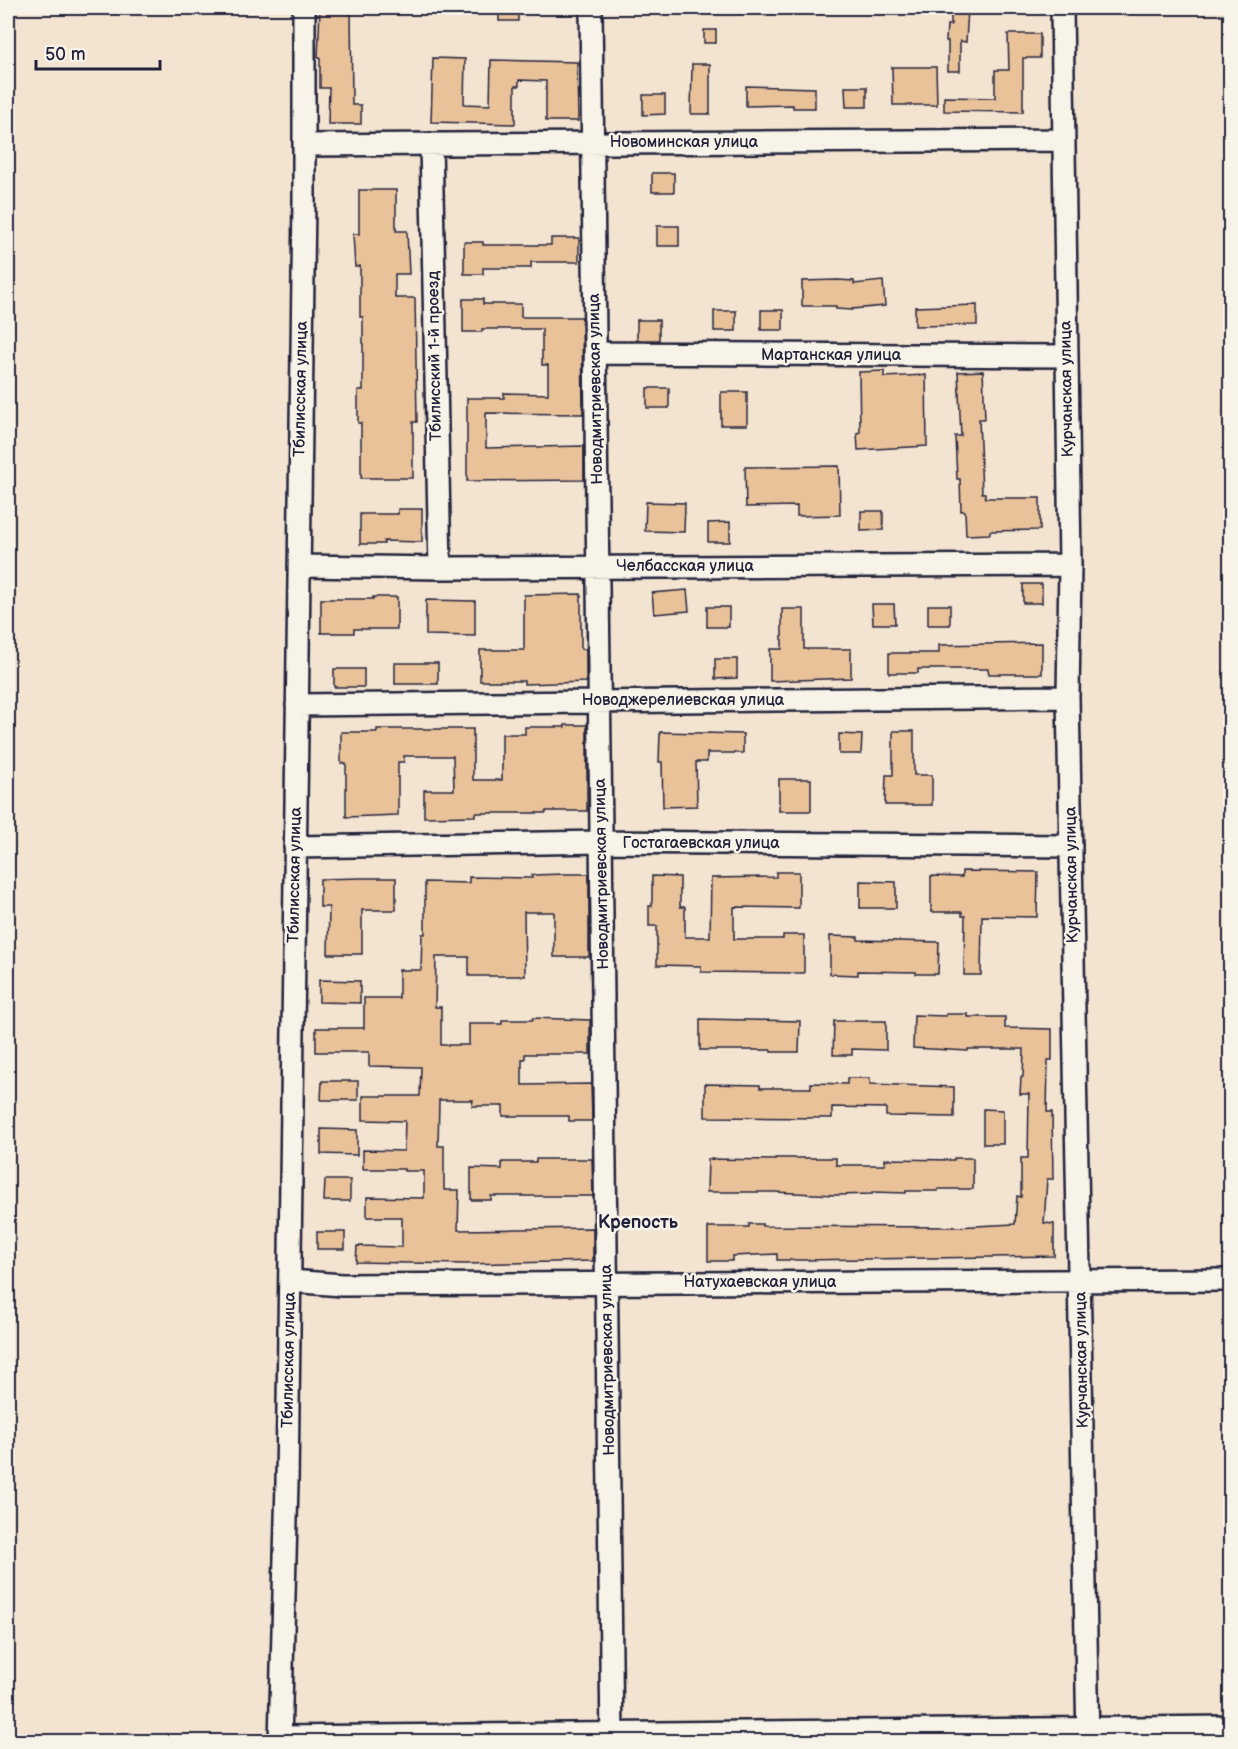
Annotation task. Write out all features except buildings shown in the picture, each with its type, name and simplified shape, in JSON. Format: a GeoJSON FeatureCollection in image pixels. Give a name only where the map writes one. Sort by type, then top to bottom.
{"type":"FeatureCollection","features":[{"type":"Feature","properties":{"kind":"street","name":"Тбилисская улица"},"geometry":{"type":"LineString","coordinates":[[280,1739],[290,1281],[304,8]]}},
{"type":"Feature","properties":{"kind":"street","name":"Новодмитриевская улица"},"geometry":{"type":"LineString","coordinates":[[591,8],[612,1738]]}},
{"type":"Feature","properties":{"kind":"street","name":"Курчанская улица"},"geometry":{"type":"LineString","coordinates":[[1062,8],[1070,565],[1068,697],[1088,1735]]}},
{"type":"Feature","properties":{"kind":"street","name":"Новоминская улица"},"geometry":{"type":"LineString","coordinates":[[304,145],[1064,140]]}},
{"type":"Feature","properties":{"kind":"street","name":"Тбилисский 1-й проезд"},"geometry":{"type":"LineString","coordinates":[[431,144],[440,568]]}},
{"type":"Feature","properties":{"kind":"street","name":"Мартанская улица"},"geometry":{"type":"LineString","coordinates":[[595,353],[1066,356]]}},
{"type":"Feature","properties":{"kind":"street","name":"Челбасская улица"},"geometry":{"type":"LineString","coordinates":[[299,566],[440,568],[1070,565]]}},
{"type":"Feature","properties":{"kind":"street","name":"Новоджерелиевская улица"},"geometry":{"type":"LineString","coordinates":[[297,705],[1068,697]]}},
{"type":"Feature","properties":{"kind":"street","name":"Гостагаевская улица"},"geometry":{"type":"LineString","coordinates":[[295,847],[602,842],[1071,846]]}},
{"type":"Feature","properties":{"kind":"street","name":"Натухаевская улица"},"geometry":{"type":"LineString","coordinates":[[290,1281],[342,1285],[1081,1279],[1230,1280]]}},
{"type":"Feature","properties":{"kind":"street"},"geometry":{"type":"LineString","coordinates":[[280,1739],[1088,1735],[1230,1727]]}},
{"type":"Feature","properties":{"kind":"district","name":"Крепость"},"geometry":{"type":"Point","coordinates":[638,1222]}}]}
